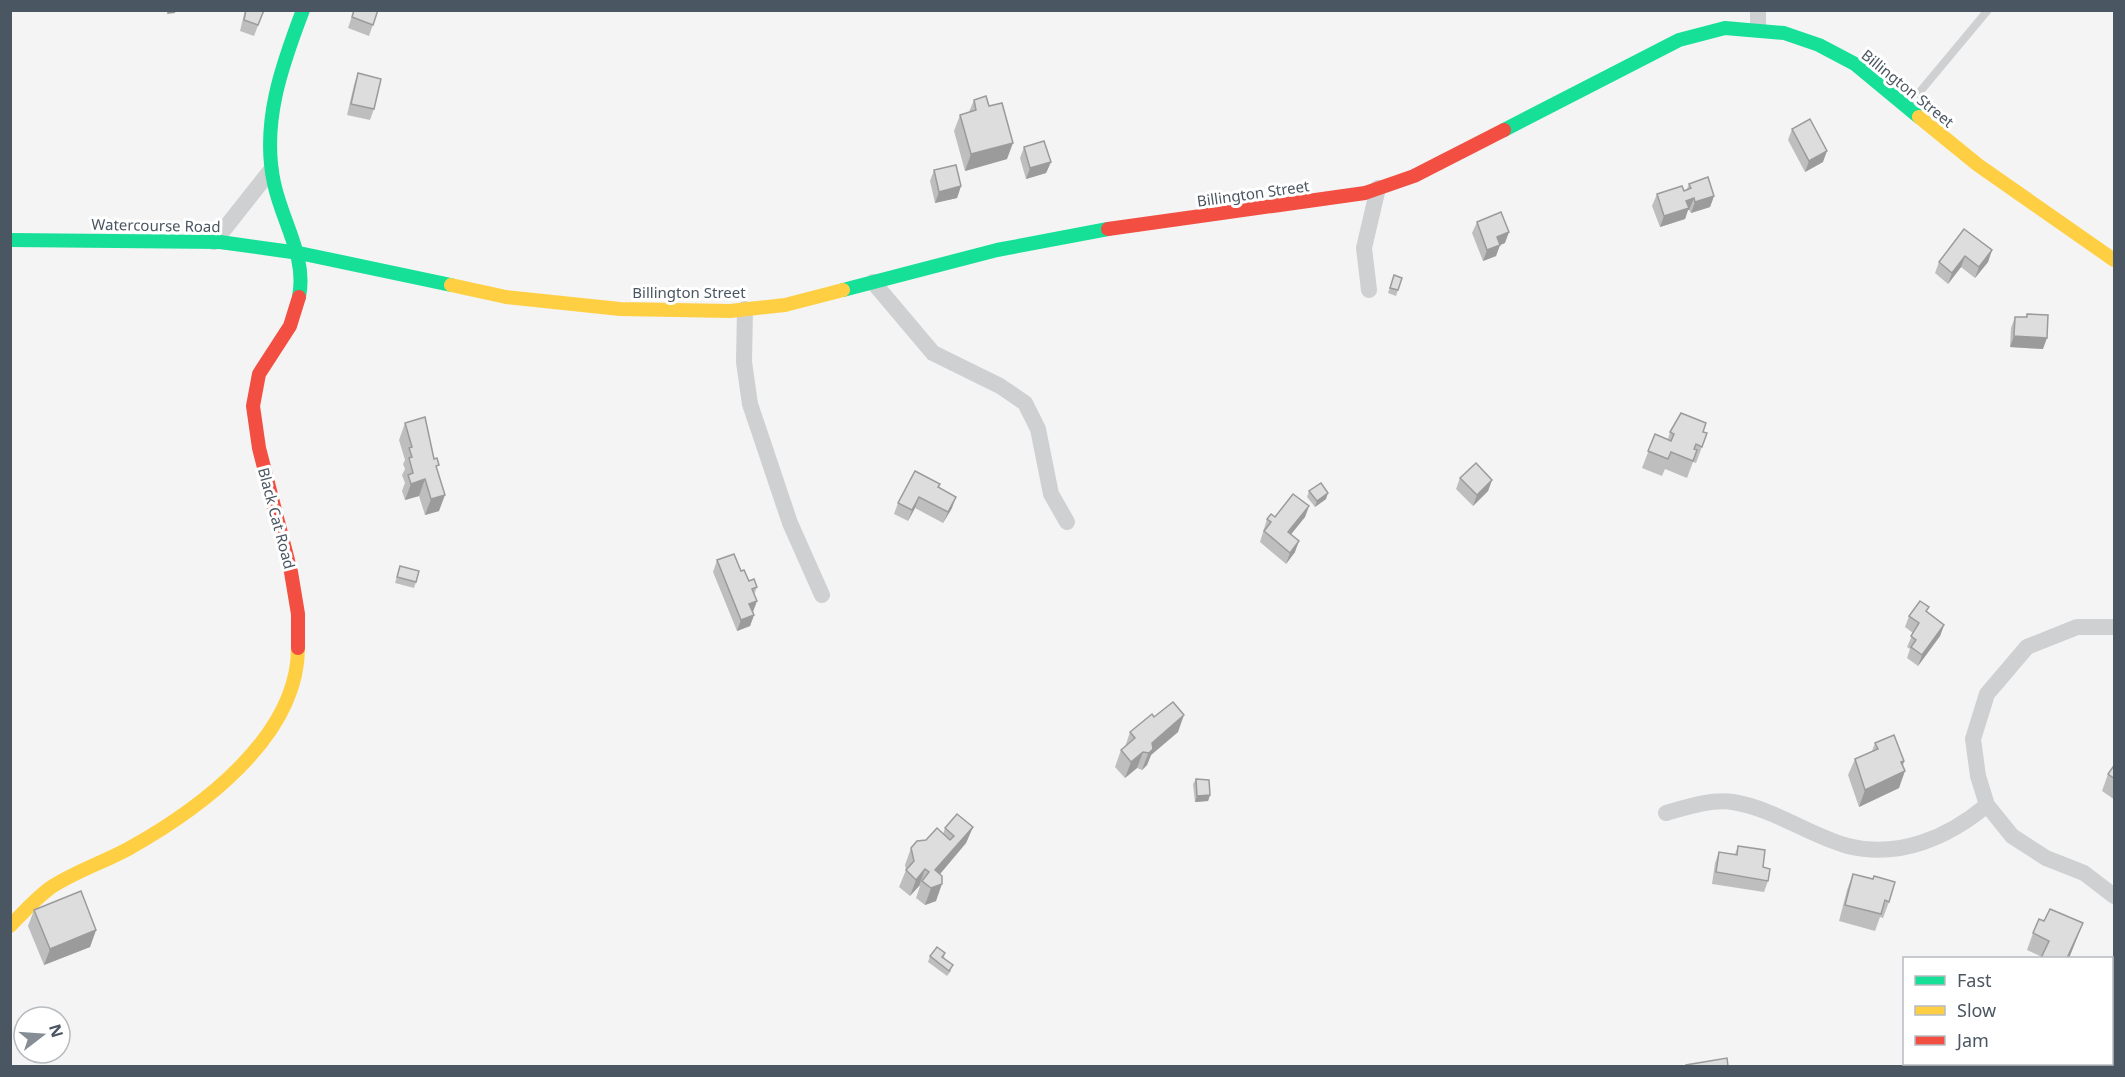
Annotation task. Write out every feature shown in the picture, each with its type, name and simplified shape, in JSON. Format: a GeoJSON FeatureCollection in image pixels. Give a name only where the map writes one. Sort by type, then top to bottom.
{"type":"FeatureCollection","features":[{"type":"Feature","properties":{"kind":"street","name":"Black Cat Road"},"geometry":{"type":"LineString","coordinates":[[10,926],[42,894],[127,849],[182,814],[240,769],[268,734],[284,702],[295,672],[297,608],[286,547],[256,440],[252,403],[254,383],[266,358],[290,327],[301,287],[299,253],[284,219],[268,157],[272,109],[286,52],[303,10]]}},
{"type":"Feature","properties":{"kind":"street"},"geometry":{"type":"LineString","coordinates":[[1758,10],[1758,29]]}},
{"type":"Feature","properties":{"kind":"street","name":"Billington Street"},"geometry":{"type":"LineString","coordinates":[[299,253],[506,297],[665,312],[785,305],[1083,232],[1294,206],[1377,188],[1414,176],[1679,40],[1725,28],[1758,29],[1801,37],[1838,54],[1886,87],[2006,185],[2115,260]]}},
{"type":"Feature","properties":{"kind":"street"},"geometry":{"type":"LineString","coordinates":[[214,242],[271,170]]}},
{"type":"Feature","properties":{"kind":"street"},"geometry":{"type":"LineString","coordinates":[[1369,290],[1364,248],[1377,188]]}},
{"type":"Feature","properties":{"kind":"street","name":"Watercourse Road"},"geometry":{"type":"LineString","coordinates":[[10,240],[214,242],[299,253]]}},
{"type":"Feature","properties":{"kind":"street"},"geometry":{"type":"LineString","coordinates":[[873,282],[933,353],[1000,386],[1025,403],[1038,429],[1051,494],[1067,522]]}},
{"type":"Feature","properties":{"kind":"street"},"geometry":{"type":"LineString","coordinates":[[745,309],[744,362],[750,404],[790,523],[822,595]]}},
{"type":"Feature","properties":{"kind":"street"},"geometry":{"type":"LineString","coordinates":[[2115,627],[2077,627],[2027,647],[1987,694],[1973,740],[1978,776],[1987,805],[2012,836],[2046,858],[2084,873],[2115,896]]}},
{"type":"Feature","properties":{"kind":"street"},"geometry":{"type":"LineString","coordinates":[[1666,813],[1698,803],[1731,802],[1771,812],[1848,846],[1905,847],[1930,840],[1968,821],[1987,805]]}},
{"type":"Feature","properties":{"kind":"lane"},"geometry":{"type":"LineString","coordinates":[[1908,107],[1988,10]]}},
{"type":"Feature","properties":{"kind":"building"},"geometry":{"type":"Polygon","coordinates":[[[246,10],[264,10],[258,25],[244,20],[246,10]]]}},
{"type":"Feature","properties":{"kind":"building"},"geometry":{"type":"Polygon","coordinates":[[[354,10],[378,10],[373,25],[352,17],[354,10]]]}},
{"type":"Feature","properties":{"kind":"building"},"geometry":{"type":"Polygon","coordinates":[[[358,73],[381,79],[374,109],[351,104],[358,73]]]}},
{"type":"Feature","properties":{"kind":"building"},"geometry":{"type":"Polygon","coordinates":[[[986,96],[989,106],[1002,103],[1013,143],[971,154],[960,115],[976,110],[974,100],[986,96]]]}},
{"type":"Feature","properties":{"kind":"building"},"geometry":{"type":"Polygon","coordinates":[[[1810,119],[1827,151],[1809,161],[1792,129],[1810,119]]]}},
{"type":"Feature","properties":{"kind":"building"},"geometry":{"type":"Polygon","coordinates":[[[1044,141],[1051,162],[1030,168],[1024,147],[1044,141]]]}},
{"type":"Feature","properties":{"kind":"building"},"geometry":{"type":"Polygon","coordinates":[[[956,165],[961,186],[939,192],[934,170],[956,165]]]}},
{"type":"Feature","properties":{"kind":"building"},"geometry":{"type":"Polygon","coordinates":[[[1708,177],[1714,196],[1695,202],[1694,198],[1686,201],[1689,208],[1664,216],[1657,194],[1682,186],[1684,191],[1691,188],[1689,184],[1708,177]]]}},
{"type":"Feature","properties":{"kind":"building"},"geometry":{"type":"Polygon","coordinates":[[[1501,212],[1509,232],[1497,237],[1500,245],[1487,250],[1477,222],[1501,212]]]}},
{"type":"Feature","properties":{"kind":"building"},"geometry":{"type":"Polygon","coordinates":[[[1964,229],[1992,250],[1979,267],[1965,256],[1952,273],[1939,262],[1964,229]]]}},
{"type":"Feature","properties":{"kind":"building"},"geometry":{"type":"Polygon","coordinates":[[[1394,275],[1402,278],[1398,290],[1390,288],[1394,275]]]}},
{"type":"Feature","properties":{"kind":"building"},"geometry":{"type":"Polygon","coordinates":[[[2027,314],[2048,315],[2047,338],[2014,336],[2015,317],[2027,317],[2027,314]]]}},
{"type":"Feature","properties":{"kind":"building"},"geometry":{"type":"Polygon","coordinates":[[[1681,413],[1706,423],[1703,432],[1707,433],[1702,447],[1696,444],[1694,449],[1697,450],[1693,461],[1671,452],[1668,459],[1648,451],[1655,434],[1671,441],[1674,434],[1670,432],[1681,413]]]}},
{"type":"Feature","properties":{"kind":"building"},"geometry":{"type":"Polygon","coordinates":[[[425,417],[445,495],[431,499],[425,479],[411,484],[408,475],[413,473],[409,458],[412,457],[409,448],[412,447],[405,423],[425,417]]]}},
{"type":"Feature","properties":{"kind":"building"},"geometry":{"type":"Polygon","coordinates":[[[1476,463],[1492,480],[1477,495],[1460,478],[1476,463]]]}},
{"type":"Feature","properties":{"kind":"building"},"geometry":{"type":"Polygon","coordinates":[[[915,471],[940,484],[938,487],[956,497],[948,512],[919,497],[912,510],[898,503],[915,471]]]}},
{"type":"Feature","properties":{"kind":"building"},"geometry":{"type":"Polygon","coordinates":[[[1321,483],[1328,493],[1317,501],[1309,491],[1321,483]]]}},
{"type":"Feature","properties":{"kind":"building"},"geometry":{"type":"Polygon","coordinates":[[[1293,494],[1309,506],[1288,532],[1299,541],[1290,553],[1264,531],[1271,522],[1267,519],[1271,514],[1275,517],[1293,494]]]}},
{"type":"Feature","properties":{"kind":"building"},"geometry":{"type":"Polygon","coordinates":[[[734,554],[741,571],[744,570],[749,581],[754,579],[757,587],[752,589],[757,601],[749,604],[754,615],[741,620],[717,560],[734,554]]]}},
{"type":"Feature","properties":{"kind":"building"},"geometry":{"type":"Polygon","coordinates":[[[400,566],[419,571],[416,582],[397,577],[400,566]]]}},
{"type":"Feature","properties":{"kind":"building"},"geometry":{"type":"Polygon","coordinates":[[[1920,601],[1929,607],[1926,611],[1944,625],[1922,655],[1911,647],[1916,640],[1911,636],[1919,623],[1909,616],[1920,601]]]}},
{"type":"Feature","properties":{"kind":"building"},"geometry":{"type":"Polygon","coordinates":[[[1173,702],[1184,715],[1152,743],[1153,749],[1149,753],[1143,752],[1131,762],[1121,750],[1135,738],[1130,732],[1152,714],[1154,717],[1173,702]]]}},
{"type":"Feature","properties":{"kind":"building"},"geometry":{"type":"Polygon","coordinates":[[[1894,735],[1904,761],[1901,762],[1905,771],[1865,790],[1855,759],[1878,749],[1875,743],[1894,735]]]}},
{"type":"Feature","properties":{"kind":"building"},"geometry":{"type":"Polygon","coordinates":[[[2115,764],[2115,779],[2108,774],[2115,764]]]}},
{"type":"Feature","properties":{"kind":"building"},"geometry":{"type":"Polygon","coordinates":[[[1196,779],[1209,780],[1210,795],[1197,796],[1196,779]]]}},
{"type":"Feature","properties":{"kind":"building"},"geometry":{"type":"Polygon","coordinates":[[[957,814],[973,827],[935,870],[942,876],[942,884],[931,888],[922,881],[929,872],[925,869],[916,880],[906,870],[914,861],[911,848],[917,841],[926,840],[937,828],[950,840],[954,836],[945,828],[957,814]]]}},
{"type":"Feature","properties":{"kind":"building"},"geometry":{"type":"Polygon","coordinates":[[[1738,846],[1765,850],[1763,867],[1770,869],[1768,881],[1716,872],[1719,852],[1737,855],[1738,846]]]}},
{"type":"Feature","properties":{"kind":"building"},"geometry":{"type":"Polygon","coordinates":[[[1853,874],[1873,879],[1874,876],[1895,882],[1889,902],[1885,900],[1881,914],[1845,905],[1853,874]]]}},
{"type":"Feature","properties":{"kind":"building"},"geometry":{"type":"Polygon","coordinates":[[[81,891],[96,930],[50,949],[34,910],[81,891]]]}},
{"type":"Feature","properties":{"kind":"building"},"geometry":{"type":"Polygon","coordinates":[[[2050,909],[2083,923],[2067,957],[2041,957],[2049,941],[2033,933],[2039,919],[2044,921],[2050,909]]]}},
{"type":"Feature","properties":{"kind":"building"},"geometry":{"type":"Polygon","coordinates":[[[937,947],[945,953],[942,957],[953,965],[949,971],[930,956],[937,947]]]}},
{"type":"Feature","properties":{"kind":"building"},"geometry":{"type":"Polygon","coordinates":[[[1727,1058],[1728,1066],[1686,1066],[1686,1065],[1727,1058]]]}},
{"type":"Feature","properties":{"kind":"traffic: fast"},"geometry":{"type":"LineString","coordinates":[[299,297],[300,267],[274,183],[270,138],[281,73],[303,10]]}},
{"type":"Feature","properties":{"kind":"traffic: fast"},"geometry":{"type":"LineString","coordinates":[[1504,130],[1679,40],[1725,28],[1784,33],[1819,45],[1855,64],[1919,117]]}},
{"type":"Feature","properties":{"kind":"traffic: fast"},"geometry":{"type":"LineString","coordinates":[[843,290],[997,250],[1108,229]]}},
{"type":"Feature","properties":{"kind":"traffic: fast"},"geometry":{"type":"LineString","coordinates":[[10,240],[220,242],[299,253],[451,285]]}},
{"type":"Feature","properties":{"kind":"traffic: slow"},"geometry":{"type":"LineString","coordinates":[[1919,117],[1978,165],[2114,260]]}},
{"type":"Feature","properties":{"kind":"traffic: slow"},"geometry":{"type":"LineString","coordinates":[[451,285],[506,297],[620,309],[730,311],[785,305],[843,290]]}},
{"type":"Feature","properties":{"kind":"traffic: slow"},"geometry":{"type":"LineString","coordinates":[[10,926],[50,888],[155,833],[213,792],[239,768],[263,741],[281,712],[294,681],[298,648]]}},
{"type":"Feature","properties":{"kind":"traffic: jam"},"geometry":{"type":"LineString","coordinates":[[1108,229],[1365,193],[1414,176],[1504,130]]}},
{"type":"Feature","properties":{"kind":"traffic: jam"},"geometry":{"type":"LineString","coordinates":[[298,648],[298,614],[291,572],[259,448],[253,406],[259,374],[290,326],[299,297]]}}]}
